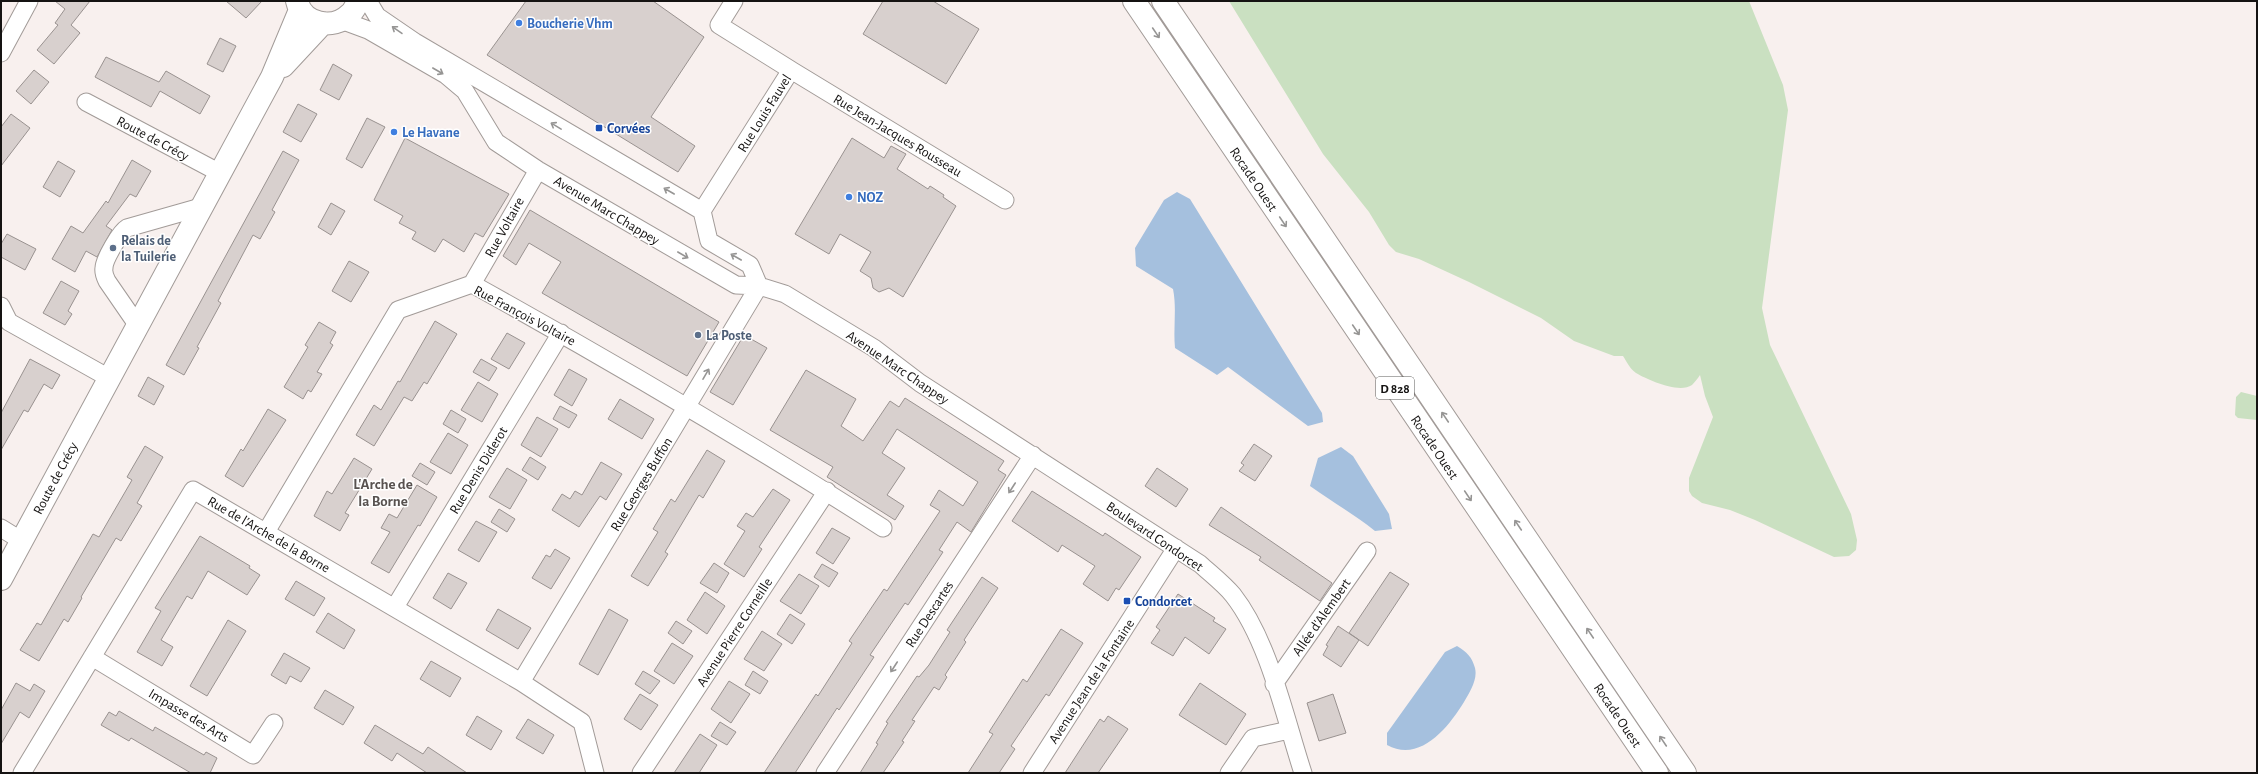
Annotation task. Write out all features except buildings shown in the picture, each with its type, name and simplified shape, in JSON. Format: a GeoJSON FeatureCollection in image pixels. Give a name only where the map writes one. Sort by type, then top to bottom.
{"type":"FeatureCollection","features":[{"type":"Feature","properties":{"kind":"main road","name":"Route de Crécy"},"geometry":{"type":"LineString","coordinates":[[272,78],[332,22],[350,14],[359,1]]}},
{"type":"Feature","properties":{"kind":"main road","name":"Rocade Ouest"},"geometry":{"type":"LineString","coordinates":[[1134,1],[1658,773]]}},
{"type":"Feature","properties":{"kind":"main road","name":"Rocade Ouest"},"geometry":{"type":"LineString","coordinates":[[1162,1],[1685,773]]}},
{"type":"Feature","properties":{"kind":"main road","name":"Route de Crécy"},"geometry":{"type":"LineString","coordinates":[[298,5],[306,18],[332,22]]}},
{"type":"Feature","properties":{"kind":"main road","name":"Route de Crécy"},"geometry":{"type":"LineString","coordinates":[[1,579],[272,78],[298,5]]}},
{"type":"Feature","properties":{"kind":"street"},"geometry":{"type":"LineString","coordinates":[[1,53],[29,1]]}},
{"type":"Feature","properties":{"kind":"street"},"geometry":{"type":"LineString","coordinates":[[368,1],[377,16],[408,38],[702,211],[709,241],[750,265],[759,286]]}},
{"type":"Feature","properties":{"kind":"street","name":"Rue Louis Fauvel"},"geometry":{"type":"LineString","coordinates":[[702,211],[791,70],[719,25],[734,1]]}},
{"type":"Feature","properties":{"kind":"street","name":"Avenue Marc Chappey"},"geometry":{"type":"LineString","coordinates":[[332,22],[368,30],[446,75],[465,91],[496,142],[538,170],[736,285],[759,286],[785,294],[874,348],[920,383],[1033,455]]}},
{"type":"Feature","properties":{"kind":"street","name":"Rue Jean-Jacques Rousseau"},"geometry":{"type":"LineString","coordinates":[[791,70],[1005,200]]}},
{"type":"Feature","properties":{"kind":"street"},"geometry":{"type":"LineString","coordinates":[[475,107],[494,88]]}},
{"type":"Feature","properties":{"kind":"street","name":"Route de Crécy"},"geometry":{"type":"LineString","coordinates":[[86,102],[220,173]]}},
{"type":"Feature","properties":{"kind":"street","name":"Rue Voltaire"},"geometry":{"type":"LineString","coordinates":[[472,284],[538,170]]}},
{"type":"Feature","properties":{"kind":"street"},"geometry":{"type":"LineString","coordinates":[[138,326],[107,281],[104,272],[105,262],[122,232],[127,228],[201,207]]}},
{"type":"Feature","properties":{"kind":"street","name":"Rue François Voltaire"},"geometry":{"type":"LineString","coordinates":[[266,532],[398,310],[472,284],[560,333],[687,408],[827,491],[884,528]]}},
{"type":"Feature","properties":{"kind":"street","name":"Rue Georges Buffon"},"geometry":{"type":"LineString","coordinates":[[521,682],[759,286]]}},
{"type":"Feature","properties":{"kind":"street"},"geometry":{"type":"LineString","coordinates":[[1,306],[9,322],[109,378]]}},
{"type":"Feature","properties":{"kind":"street","name":"Rue Denis Diderot"},"geometry":{"type":"LineString","coordinates":[[395,607],[560,333]]}},
{"type":"Feature","properties":{"kind":"street","name":"Boulevard Condorcet"},"geometry":{"type":"LineString","coordinates":[[1033,455],[1200,564],[1233,595],[1253,627],[1274,684],[1303,773]]}},
{"type":"Feature","properties":{"kind":"street","name":"Rue Descartes"},"geometry":{"type":"LineString","coordinates":[[825,773],[1033,455]]}},
{"type":"Feature","properties":{"kind":"street","name":"Rue de l'Arche de la Borne"},"geometry":{"type":"LineString","coordinates":[[22,773],[193,490],[521,682],[582,722],[595,773]]}},
{"type":"Feature","properties":{"kind":"street","name":"Avenue Pierre Corneille"},"geometry":{"type":"LineString","coordinates":[[640,773],[827,491]]}},
{"type":"Feature","properties":{"kind":"street"},"geometry":{"type":"LineString","coordinates":[[1,528],[22,541]]}},
{"type":"Feature","properties":{"kind":"street","name":"Avenue Jean de la Fontaine"},"geometry":{"type":"LineString","coordinates":[[1032,773],[1176,548]]}},
{"type":"Feature","properties":{"kind":"street","name":"Allée d'Alembert"},"geometry":{"type":"LineString","coordinates":[[1274,684],[1367,550]]}},
{"type":"Feature","properties":{"kind":"street","name":"Impasse des Arts"},"geometry":{"type":"LineString","coordinates":[[92,657],[253,755],[274,723]]}},
{"type":"Feature","properties":{"kind":"street"},"geometry":{"type":"LineString","coordinates":[[1229,773],[1253,738],[1289,730]]}},
{"type":"Feature","properties":{"kind":"green space"},"geometry":{"type":"Polygon","coordinates":[[[1229,1],[1749,1],[1783,85],[1788,110],[1762,308],[1770,345],[1851,514],[1857,540],[1856,550],[1849,556],[1834,557],[1755,520],[1730,510],[1702,503],[1692,496],[1689,491],[1689,478],[1713,417],[1705,396],[1700,375],[1692,385],[1679,388],[1664,385],[1641,376],[1634,371],[1623,356],[1614,356],[1574,341],[1541,318],[1469,282],[1419,259],[1396,252],[1389,245],[1369,212],[1323,154],[1229,1]]]}},
{"type":"Feature","properties":{"kind":"green space"},"geometry":{"type":"Polygon","coordinates":[[[2241,392],[2257,396],[2257,420],[2238,418],[2235,415],[2236,397],[2241,392]]]}},
{"type":"Feature","properties":{"kind":"water"},"geometry":{"type":"Polygon","coordinates":[[[1177,192],[1190,199],[1322,413],[1323,422],[1308,426],[1228,367],[1217,375],[1175,348],[1175,304],[1173,289],[1136,266],[1135,248],[1164,200],[1177,192]]]}},
{"type":"Feature","properties":{"kind":"water"},"geometry":{"type":"Polygon","coordinates":[[[1341,447],[1353,456],[1389,514],[1392,529],[1375,531],[1310,486],[1318,458],[1341,447]]]}},
{"type":"Feature","properties":{"kind":"water"},"geometry":{"type":"Polygon","coordinates":[[[1457,646],[1471,658],[1476,673],[1472,686],[1464,702],[1450,722],[1432,740],[1422,746],[1411,750],[1399,749],[1387,745],[1387,733],[1445,652],[1457,646]]]}},
{"type":"Feature","properties":{"kind":"place","name":"Boucherie Vhm"},"geometry":{"type":"Point","coordinates":[519,23]}},
{"type":"Feature","properties":{"kind":"place","name":"Corvées"},"geometry":{"type":"Point","coordinates":[599,128]}},
{"type":"Feature","properties":{"kind":"place","name":"Le Havane"},"geometry":{"type":"Point","coordinates":[394,132]}},
{"type":"Feature","properties":{"kind":"place","name":"NOZ"},"geometry":{"type":"Point","coordinates":[849,197]}},
{"type":"Feature","properties":{"kind":"place","name":"Relais de la Tuilerie"},"geometry":{"type":"Point","coordinates":[113,248]}},
{"type":"Feature","properties":{"kind":"place","name":"La Poste"},"geometry":{"type":"Point","coordinates":[698,335]}},
{"type":"Feature","properties":{"kind":"place","name":"Condorcet"},"geometry":{"type":"Point","coordinates":[1127,601]}},
{"type":"Feature","properties":{"kind":"district","name":"L'Arche de la Borne"},"geometry":{"type":"Point","coordinates":[383,492]}}]}
